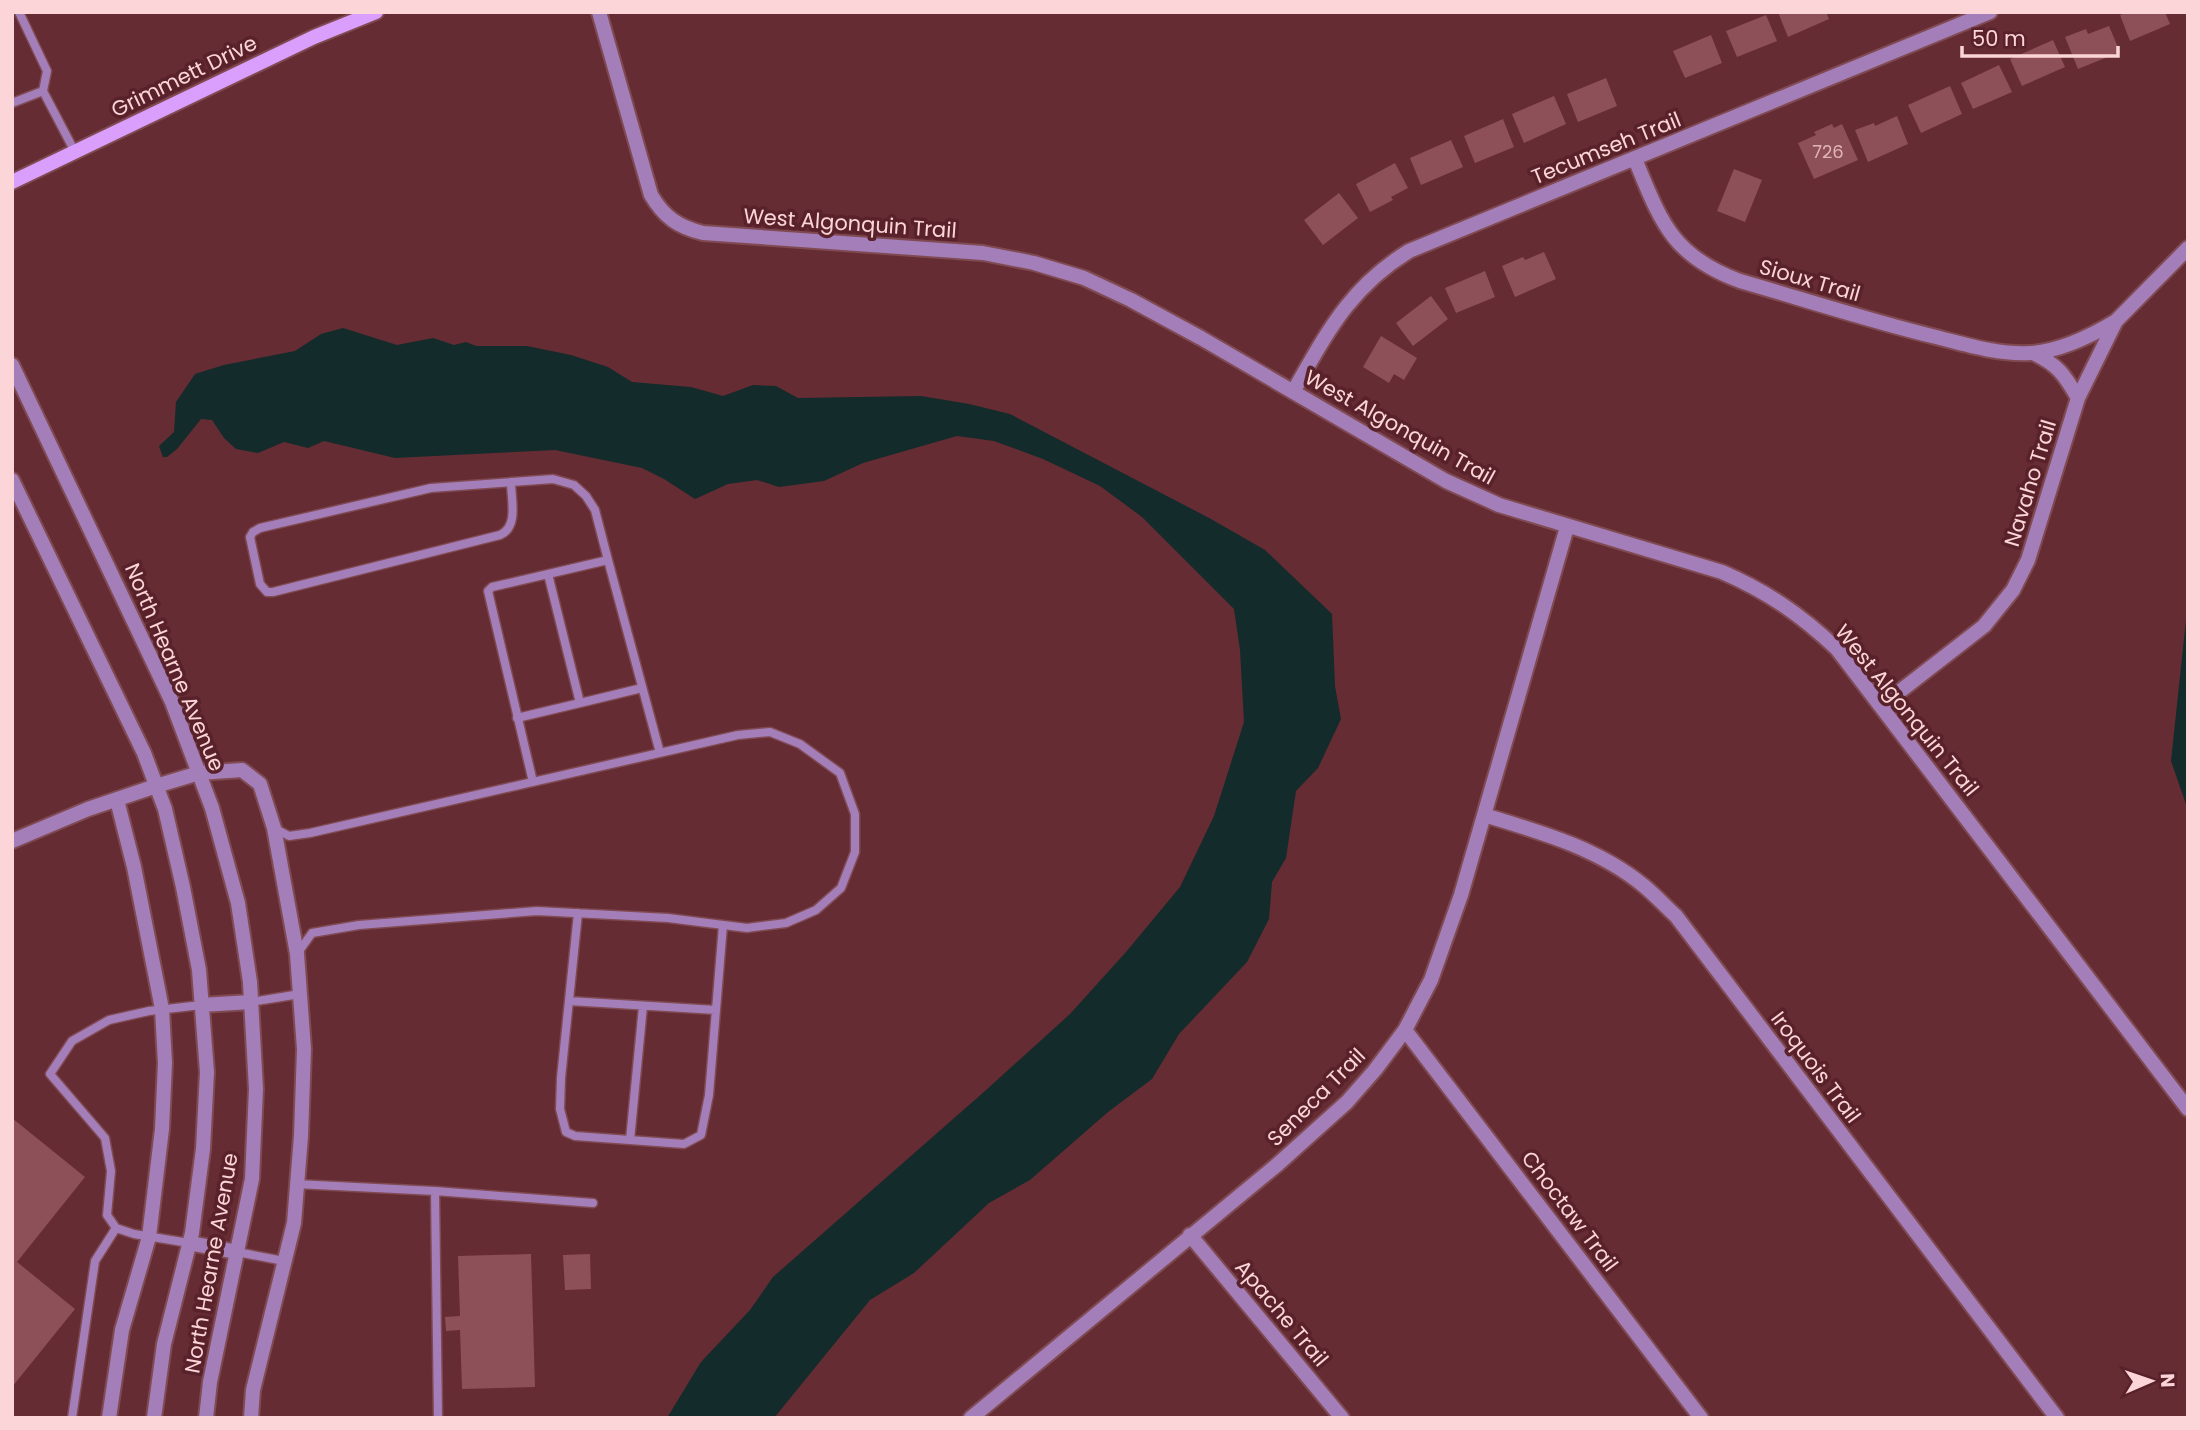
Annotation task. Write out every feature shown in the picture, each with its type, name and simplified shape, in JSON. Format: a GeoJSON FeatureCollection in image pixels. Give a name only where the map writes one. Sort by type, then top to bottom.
{"type":"FeatureCollection","features":[{"type":"Feature","properties":{"kind":"main road","name":"Grimmett Drive"},"geometry":{"type":"LineString","coordinates":[[12,183],[314,37],[376,12]]}},
{"type":"Feature","properties":{"kind":"street","name":"West Algonquin Trail"},"geometry":{"type":"LineString","coordinates":[[599,12],[651,195],[673,222],[703,233],[983,253],[1034,263],[1084,278],[1131,300],[1446,481],[1499,505],[1722,572],[1766,593],[1807,620],[1837,649],[2188,1109]]}},
{"type":"Feature","properties":{"kind":"street","name":"Tecumseh Trail"},"geometry":{"type":"LineString","coordinates":[[1293,392],[1341,310],[1363,285],[1389,263],[1409,251],[1990,12]]}},
{"type":"Feature","properties":{"kind":"street","name":"Sioux Trail"},"geometry":{"type":"LineString","coordinates":[[1635,159],[1657,212],[1671,236],[1691,256],[1714,271],[1908,330],[1994,352],[2033,353],[2078,340],[2116,321]]}},
{"type":"Feature","properties":{"kind":"street","name":"Navaho Trail"},"geometry":{"type":"LineString","coordinates":[[1881,706],[1984,626],[2013,590],[2028,560],[2078,398],[2116,321],[2188,248]]}},
{"type":"Feature","properties":{"kind":"street"},"geometry":{"type":"LineString","coordinates":[[2033,353],[2053,363],[2063,372],[2078,398]]}},
{"type":"Feature","properties":{"kind":"street","name":"North Hearne Avenue"},"geometry":{"type":"LineString","coordinates":[[12,365],[172,702],[212,808],[238,904],[251,1002],[256,1089],[252,1179],[210,1382],[206,1418]]}},
{"type":"Feature","properties":{"kind":"street","name":"North Hearne Avenue"},"geometry":{"type":"LineString","coordinates":[[12,480],[144,752],[165,809],[199,970],[207,1072],[204,1136],[189,1243],[164,1345],[154,1418]]}},
{"type":"Feature","properties":{"kind":"street","name":"Seneca Trail"},"geometry":{"type":"LineString","coordinates":[[971,1418],[1278,1164],[1346,1102],[1375,1070],[1405,1030],[1431,980],[1461,895],[1567,527]]}},
{"type":"Feature","properties":{"kind":"street"},"geometry":{"type":"LineString","coordinates":[[12,841],[117,800],[199,773],[242,770],[260,784],[274,828],[297,954],[304,1049],[294,1223],[253,1390],[251,1418]]}},
{"type":"Feature","properties":{"kind":"street"},"geometry":{"type":"LineString","coordinates":[[109,1418],[122,1330],[149,1237],[162,1129],[165,1063],[162,1009],[134,867],[117,800]]}},
{"type":"Feature","properties":{"kind":"street","name":"Iroquois Trail"},"geometry":{"type":"LineString","coordinates":[[1484,815],[1540,831],[1589,851],[1644,886],[1676,916],[2057,1418]]}},
{"type":"Feature","properties":{"kind":"street"},"geometry":{"type":"LineString","coordinates":[[201,1005],[251,1002]]}},
{"type":"Feature","properties":{"kind":"street","name":"Choctaw Trail"},"geometry":{"type":"LineString","coordinates":[[1405,1030],[1701,1418]]}},
{"type":"Feature","properties":{"kind":"street","name":"Apache Trail"},"geometry":{"type":"LineString","coordinates":[[1190,1236],[1342,1418]]}},
{"type":"Feature","properties":{"kind":"street"},"geometry":{"type":"LineString","coordinates":[[189,1243],[237,1252]]}},
{"type":"Feature","properties":{"kind":"lane"},"geometry":{"type":"LineString","coordinates":[[19,12],[47,71],[43,91],[75,152]]}},
{"type":"Feature","properties":{"kind":"lane"},"geometry":{"type":"LineString","coordinates":[[12,103],[43,91]]}},
{"type":"Feature","properties":{"kind":"lane"},"geometry":{"type":"LineString","coordinates":[[511,482],[512,523],[506,533],[273,592],[267,592],[260,584],[250,537],[253,531],[260,528],[431,488],[511,482],[552,479],[574,485],[582,491],[595,510],[660,753]]}},
{"type":"Feature","properties":{"kind":"lane"},"geometry":{"type":"LineString","coordinates":[[533,782],[488,591],[492,587],[608,560]]}},
{"type":"Feature","properties":{"kind":"lane"},"geometry":{"type":"LineString","coordinates":[[548,574],[580,703]]}},
{"type":"Feature","properties":{"kind":"lane"},"geometry":{"type":"LineString","coordinates":[[517,718],[642,688]]}},
{"type":"Feature","properties":{"kind":"lane"},"geometry":{"type":"LineString","coordinates":[[274,828],[289,836],[310,833],[738,735],[769,732],[800,744],[840,774],[855,814],[855,852],[841,888],[816,910],[786,922],[747,928],[668,918],[537,911],[359,925],[312,933],[297,954]]}},
{"type":"Feature","properties":{"kind":"lane"},"geometry":{"type":"LineString","coordinates":[[578,913],[561,1098],[566,1132],[575,1136],[684,1144],[701,1135],[709,1095],[723,925]]}},
{"type":"Feature","properties":{"kind":"lane"},"geometry":{"type":"LineString","coordinates":[[251,1002],[300,994]]}},
{"type":"Feature","properties":{"kind":"lane"},"geometry":{"type":"LineString","coordinates":[[569,1001],[716,1010]]}},
{"type":"Feature","properties":{"kind":"lane"},"geometry":{"type":"LineString","coordinates":[[189,1243],[149,1237],[116,1228],[107,1215],[111,1171],[105,1138],[50,1074],[72,1041],[109,1020],[162,1009],[201,1005]]}},
{"type":"Feature","properties":{"kind":"lane"},"geometry":{"type":"LineString","coordinates":[[630,1140],[643,1006]]}},
{"type":"Feature","properties":{"kind":"lane"},"geometry":{"type":"LineString","coordinates":[[296,1184],[593,1203]]}},
{"type":"Feature","properties":{"kind":"lane"},"geometry":{"type":"LineString","coordinates":[[435,1191],[438,1418]]}},
{"type":"Feature","properties":{"kind":"lane"},"geometry":{"type":"LineString","coordinates":[[72,1418],[94,1261],[116,1228]]}},
{"type":"Feature","properties":{"kind":"lane"},"geometry":{"type":"LineString","coordinates":[[237,1252],[284,1261]]}},
{"type":"Feature","properties":{"kind":"water"},"geometry":{"type":"Polygon","coordinates":[[[343,328],[397,345],[433,338],[454,345],[466,342],[476,346],[527,346],[571,355],[608,367],[632,382],[691,387],[723,396],[753,385],[776,386],[798,398],[921,396],[1010,414],[1265,550],[1332,614],[1335,686],[1341,719],[1318,768],[1296,791],[1286,858],[1272,882],[1269,919],[1247,962],[1179,1034],[1152,1079],[1108,1112],[1030,1180],[989,1203],[914,1273],[870,1300],[774,1418],[667,1418],[701,1362],[750,1310],[773,1277],[1070,1014],[1180,887],[1214,816],[1244,722],[1240,650],[1234,609],[1142,517],[1100,486],[1043,459],[994,441],[957,436],[863,463],[824,481],[779,487],[757,480],[728,484],[695,499],[642,468],[555,450],[395,458],[324,441],[308,448],[284,442],[258,453],[236,449],[224,438],[212,420],[201,419],[177,449],[163,457],[159,446],[174,432],[176,402],[195,374],[224,365],[295,351],[321,334],[343,328]]]}},
{"type":"Feature","properties":{"kind":"water"},"geometry":{"type":"Polygon","coordinates":[[[2188,601],[2188,810],[2171,761],[2188,601]]]}},
{"type":"Feature","properties":{"kind":"building"},"geometry":{"type":"Polygon","coordinates":[[[1778,12],[1826,12],[1829,19],[1788,37],[1778,12]]]}},
{"type":"Feature","properties":{"kind":"building"},"geometry":{"type":"Polygon","coordinates":[[[2128,12],[2165,12],[2170,24],[2130,41],[2120,15],[2128,12]]]}},
{"type":"Feature","properties":{"kind":"building"},"geometry":{"type":"Polygon","coordinates":[[[1766,15],[1777,41],[1737,57],[1726,31],[1766,15]]]}},
{"type":"Feature","properties":{"kind":"building"},"geometry":{"type":"Polygon","coordinates":[[[2109,26],[2120,52],[2078,69],[2065,37],[2086,29],[2088,34],[2109,26]]]}},
{"type":"Feature","properties":{"kind":"building"},"geometry":{"type":"Polygon","coordinates":[[[1711,35],[1722,63],[1685,78],[1673,51],[1711,35]]]}},
{"type":"Feature","properties":{"kind":"building"},"geometry":{"type":"Polygon","coordinates":[[[2053,40],[2065,67],[2022,86],[2010,59],[2053,40]]]}},
{"type":"Feature","properties":{"kind":"building"},"geometry":{"type":"Polygon","coordinates":[[[1999,65],[2012,92],[1973,109],[1961,83],[1999,65]]]}},
{"type":"Feature","properties":{"kind":"building"},"geometry":{"type":"Polygon","coordinates":[[[1606,78],[1617,106],[1578,122],[1567,94],[1606,78]]]}},
{"type":"Feature","properties":{"kind":"building"},"geometry":{"type":"Polygon","coordinates":[[[1950,86],[1962,114],[1921,133],[1908,105],[1950,86]]]}},
{"type":"Feature","properties":{"kind":"building"},"geometry":{"type":"Polygon","coordinates":[[[1554,96],[1566,124],[1524,143],[1512,114],[1554,96]]]}},
{"type":"Feature","properties":{"kind":"building"},"geometry":{"type":"Polygon","coordinates":[[[1897,116],[1908,144],[1868,162],[1855,130],[1874,123],[1875,126],[1897,116]]]}},
{"type":"Feature","properties":{"kind":"building"},"geometry":{"type":"Polygon","coordinates":[[[1503,119],[1514,147],[1475,163],[1464,136],[1503,119]]]}},
{"type":"Feature","properties":{"kind":"building"},"geometry":{"type":"Polygon","coordinates":[[[1832,124],[1834,128],[1842,124],[1858,160],[1814,179],[1798,143],[1832,124]]]}},
{"type":"Feature","properties":{"kind":"building"},"geometry":{"type":"Polygon","coordinates":[[[1451,140],[1463,167],[1421,185],[1410,158],[1451,140]]]}},
{"type":"Feature","properties":{"kind":"building"},"geometry":{"type":"Polygon","coordinates":[[[1395,163],[1408,188],[1391,197],[1393,200],[1370,212],[1356,184],[1395,163]]]}},
{"type":"Feature","properties":{"kind":"building"},"geometry":{"type":"Polygon","coordinates":[[[1734,169],[1762,180],[1745,222],[1717,211],[1734,169]]]}},
{"type":"Feature","properties":{"kind":"building"},"geometry":{"type":"Polygon","coordinates":[[[1339,193],[1358,218],[1323,245],[1304,220],[1339,193]]]}},
{"type":"Feature","properties":{"kind":"building"},"geometry":{"type":"Polygon","coordinates":[[[1544,252],[1556,279],[1515,297],[1502,266],[1544,252]]]}},
{"type":"Feature","properties":{"kind":"building"},"geometry":{"type":"Polygon","coordinates":[[[1485,271],[1495,297],[1456,313],[1445,288],[1485,271]]]}},
{"type":"Feature","properties":{"kind":"building"},"geometry":{"type":"Polygon","coordinates":[[[1431,296],[1448,319],[1413,346],[1396,323],[1431,296]]]}},
{"type":"Feature","properties":{"kind":"building"},"geometry":{"type":"Polygon","coordinates":[[[1381,336],[1417,358],[1404,380],[1394,374],[1389,383],[1363,367],[1381,336]]]}},
{"type":"Feature","properties":{"kind":"building"},"geometry":{"type":"Polygon","coordinates":[[[12,1118],[85,1177],[17,1262],[75,1309],[12,1387],[12,1118]]]}},
{"type":"Feature","properties":{"kind":"building"},"geometry":{"type":"Polygon","coordinates":[[[531,1254],[535,1387],[462,1389],[460,1330],[446,1331],[445,1317],[460,1316],[458,1256],[531,1254]]]}},
{"type":"Feature","properties":{"kind":"building"},"geometry":{"type":"Polygon","coordinates":[[[590,1254],[591,1289],[565,1290],[563,1255],[590,1254]]]}}]}
